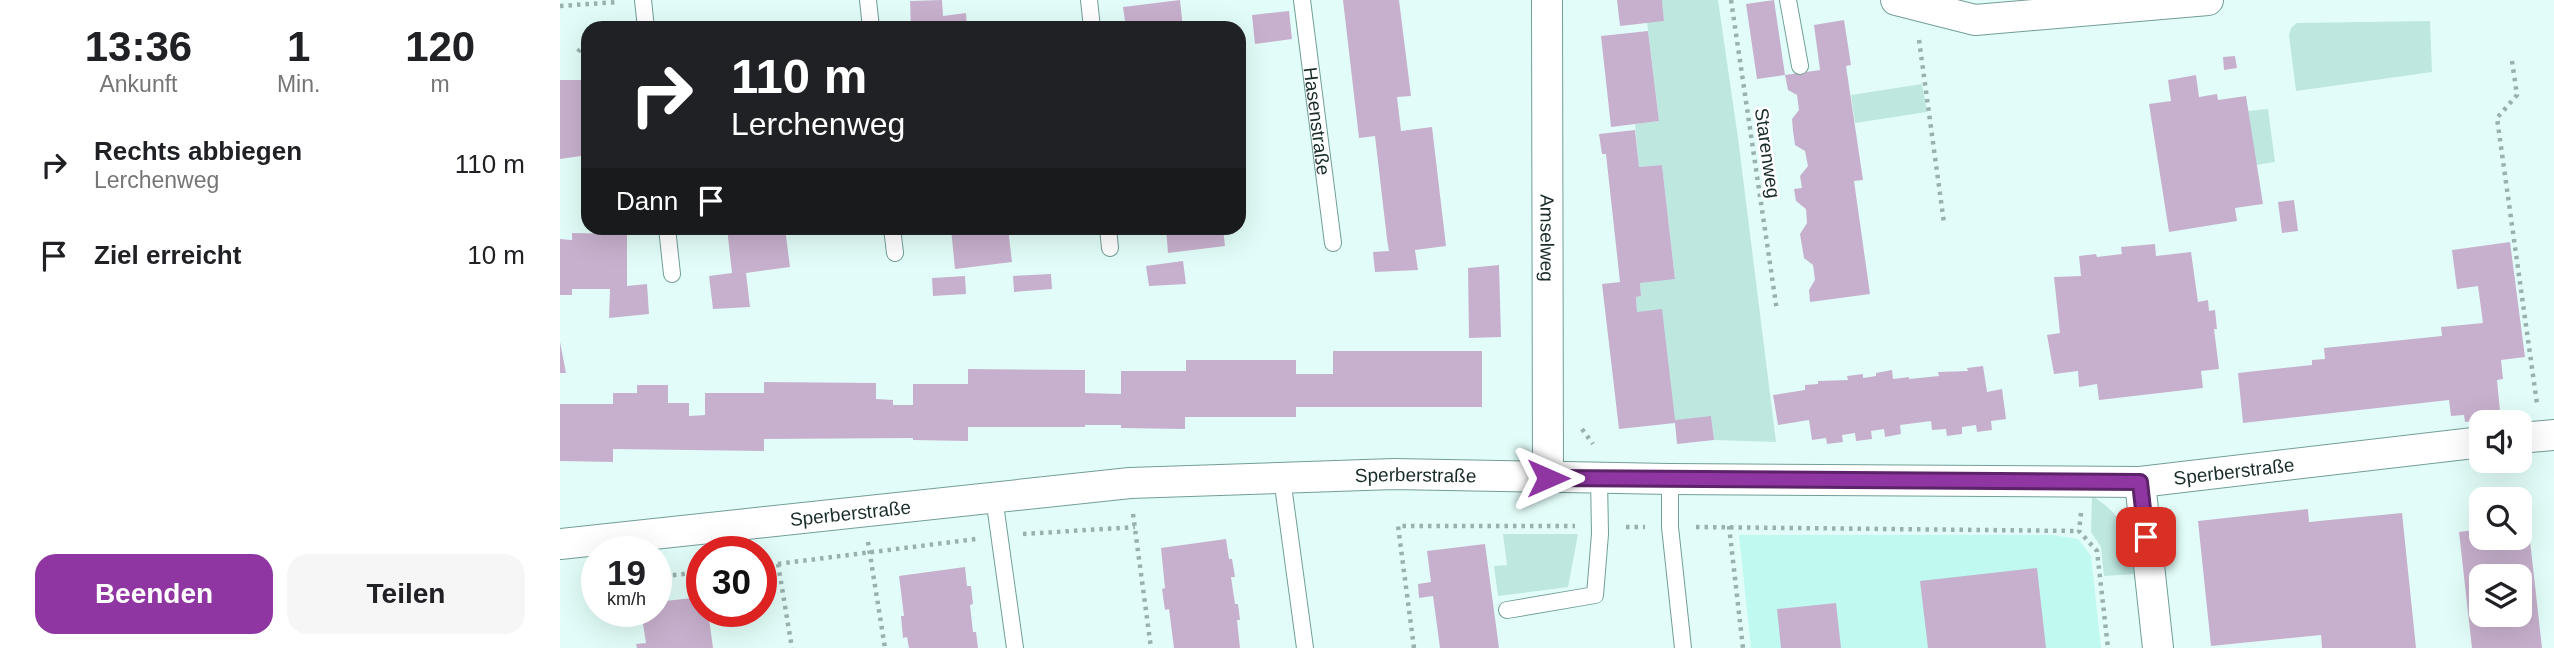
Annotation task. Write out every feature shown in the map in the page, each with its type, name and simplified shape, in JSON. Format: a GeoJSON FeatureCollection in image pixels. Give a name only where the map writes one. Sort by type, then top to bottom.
{"type":"FeatureCollection","features":[{"type":"Feature","properties":{"kind":"street","name":"Amselweg"},"geometry":{"type":"LineString","coordinates":[[1547,0],[1548,478]]}},
{"type":"Feature","properties":{"kind":"street"},"geometry":{"type":"LineString","coordinates":[[1905,2],[1974,10],[2208,0]]}},
{"type":"Feature","properties":{"kind":"street"},"geometry":{"type":"LineString","coordinates":[[2532,437],[2554,435]]}},
{"type":"Feature","properties":{"kind":"street","name":"Sperberstraße"},"geometry":{"type":"LineString","coordinates":[[560,544],[1130,482],[1394,474],[1548,478],[1599,464],[1670,479],[2140,482],[2469,444]]}},
{"type":"Feature","properties":{"kind":"street"},"geometry":{"type":"LineString","coordinates":[[2140,482],[2158,648]]}},
{"type":"Feature","properties":{"kind":"lane"},"geometry":{"type":"LineString","coordinates":[[643,0],[645,21]]}},
{"type":"Feature","properties":{"kind":"lane"},"geometry":{"type":"LineString","coordinates":[[868,0],[870,21]]}},
{"type":"Feature","properties":{"kind":"lane"},"geometry":{"type":"LineString","coordinates":[[1089,0],[1091,21]]}},
{"type":"Feature","properties":{"kind":"lane","name":"Hasenstraße"},"geometry":{"type":"LineString","coordinates":[[1301,0],[1333,243]]}},
{"type":"Feature","properties":{"kind":"lane"},"geometry":{"type":"LineString","coordinates":[[1788,0],[1800,66]]}},
{"type":"Feature","properties":{"kind":"lane"},"geometry":{"type":"LineString","coordinates":[[668,235],[672,274]]}},
{"type":"Feature","properties":{"kind":"lane"},"geometry":{"type":"LineString","coordinates":[[893,235],[895,253]]}},
{"type":"Feature","properties":{"kind":"lane"},"geometry":{"type":"LineString","coordinates":[[1109,235],[1110,248]]}},
{"type":"Feature","properties":{"kind":"lane"},"geometry":{"type":"LineString","coordinates":[[1507,610],[1595,595],[1600,526],[1599,464]]}},
{"type":"Feature","properties":{"kind":"lane"},"geometry":{"type":"LineString","coordinates":[[1282,478],[1305,648]]}},
{"type":"Feature","properties":{"kind":"lane"},"geometry":{"type":"LineString","coordinates":[[1670,479],[1670,527],[1683,648]]}},
{"type":"Feature","properties":{"kind":"lane"},"geometry":{"type":"LineString","coordinates":[[994,497],[1015,648]]}},
{"type":"Feature","properties":{"kind":"path"},"geometry":{"type":"LineString","coordinates":[[560,6],[643,0]]}},
{"type":"Feature","properties":{"kind":"path","name":"Starenweg"},"geometry":{"type":"LineString","coordinates":[[1731,0],[1777,311]]}},
{"type":"Feature","properties":{"kind":"path"},"geometry":{"type":"LineString","coordinates":[[1905,2],[1944,223]]}},
{"type":"Feature","properties":{"kind":"path"},"geometry":{"type":"LineString","coordinates":[[578,52],[581,48]]}},
{"type":"Feature","properties":{"kind":"path"},"geometry":{"type":"LineString","coordinates":[[2512,61],[2517,95],[2497,118],[2537,405]]}},
{"type":"Feature","properties":{"kind":"path"},"geometry":{"type":"LineString","coordinates":[[1575,419],[1599,464]]}},
{"type":"Feature","properties":{"kind":"path"},"geometry":{"type":"LineString","coordinates":[[2079,531],[2085,483]]}},
{"type":"Feature","properties":{"kind":"path"},"geometry":{"type":"LineString","coordinates":[[1414,648],[1398,526],[1729,526],[2079,531],[2097,551],[2108,648]]}},
{"type":"Feature","properties":{"kind":"path"},"geometry":{"type":"LineString","coordinates":[[1729,526],[1743,648]]}},
{"type":"Feature","properties":{"kind":"path"},"geometry":{"type":"LineString","coordinates":[[1136,532],[1152,648]]}},
{"type":"Feature","properties":{"kind":"path"},"geometry":{"type":"LineString","coordinates":[[792,648],[778,564],[870,553],[885,648]]}},
{"type":"Feature","properties":{"kind":"shaded area"},"geometry":{"type":"Polygon","coordinates":[[[1662,0],[1718,0],[1776,442],[1714,440],[1711,417],[1675,420],[1637,312],[1636,297],[1641,296],[1640,283],[1675,278],[1662,165],[1639,167],[1635,124],[1659,121],[1647,22],[1664,21],[1662,0]]]}},
{"type":"Feature","properties":{"kind":"shaded area"},"geometry":{"type":"Polygon","coordinates":[[[2430,21],[2432,72],[2296,91],[2289,35],[2291,28],[2297,23],[2430,21]]]}},
{"type":"Feature","properties":{"kind":"shaded area"},"geometry":{"type":"Polygon","coordinates":[[[1922,84],[1927,112],[1855,123],[1851,95],[1922,84]]]}},
{"type":"Feature","properties":{"kind":"shaded area"},"geometry":{"type":"Polygon","coordinates":[[[2268,109],[2275,162],[2256,165],[2248,111],[2268,109]]]}},
{"type":"Feature","properties":{"kind":"shaded area"},"geometry":{"type":"Polygon","coordinates":[[[2092,496],[2112,512],[2124,529],[2134,574],[2104,576],[2101,547],[2091,532],[2092,496]]]}},
{"type":"Feature","properties":{"kind":"shaded area"},"geometry":{"type":"Polygon","coordinates":[[[1503,534],[1578,534],[1568,587],[1498,596],[1494,566],[1507,565],[1503,534]]]}},
{"type":"Feature","properties":{"kind":"shaded area"},"geometry":{"type":"Polygon","coordinates":[[[1739,535],[2053,535],[2078,539],[2091,556],[2101,648],[1751,648],[1739,535]]]}},
{"type":"Feature","properties":{"kind":"building"},"geometry":{"type":"Polygon","coordinates":[[[942,0],[943,16],[966,13],[967,21],[911,21],[910,1],[942,0]]]}},
{"type":"Feature","properties":{"kind":"building"},"geometry":{"type":"Polygon","coordinates":[[[1180,0],[1182,21],[1125,21],[1123,7],[1180,0]]]}},
{"type":"Feature","properties":{"kind":"building"},"geometry":{"type":"Polygon","coordinates":[[[1343,0],[1399,0],[1411,96],[1397,97],[1401,131],[1432,127],[1446,246],[1415,250],[1418,270],[1375,272],[1373,252],[1389,251],[1375,136],[1359,138],[1343,0]]]}},
{"type":"Feature","properties":{"kind":"building"},"geometry":{"type":"Polygon","coordinates":[[[1617,0],[1662,0],[1664,21],[1620,26],[1617,0]]]}},
{"type":"Feature","properties":{"kind":"building"},"geometry":{"type":"Polygon","coordinates":[[[1774,0],[1785,75],[1757,79],[1746,4],[1774,0]]]}},
{"type":"Feature","properties":{"kind":"building"},"geometry":{"type":"Polygon","coordinates":[[[1289,11],[1292,39],[1255,44],[1252,15],[1289,11]]]}},
{"type":"Feature","properties":{"kind":"building"},"geometry":{"type":"Polygon","coordinates":[[[1844,20],[1851,65],[1846,66],[1863,180],[1854,181],[1870,294],[1810,302],[1809,290],[1815,280],[1813,265],[1804,258],[1800,234],[1807,223],[1806,209],[1796,201],[1794,189],[1802,188],[1800,176],[1808,166],[1805,151],[1795,145],[1792,119],[1799,110],[1797,95],[1788,90],[1785,75],[1820,70],[1814,25],[1844,20]]]}},
{"type":"Feature","properties":{"kind":"building"},"geometry":{"type":"Polygon","coordinates":[[[1648,31],[1659,121],[1611,127],[1601,36],[1648,31]]]}},
{"type":"Feature","properties":{"kind":"building"},"geometry":{"type":"Polygon","coordinates":[[[2235,56],[2237,68],[2224,70],[2223,57],[2235,56]]]}},
{"type":"Feature","properties":{"kind":"building"},"geometry":{"type":"Polygon","coordinates":[[[2196,75],[2199,97],[2217,94],[2218,100],[2246,96],[2263,204],[2235,208],[2237,221],[2169,232],[2149,104],[2171,101],[2168,80],[2196,75]]]}},
{"type":"Feature","properties":{"kind":"building"},"geometry":{"type":"Polygon","coordinates":[[[560,80],[581,80],[581,156],[560,159],[560,80]]]}},
{"type":"Feature","properties":{"kind":"building"},"geometry":{"type":"Polygon","coordinates":[[[1635,130],[1639,167],[1662,165],[1675,279],[1640,283],[1641,296],[1636,297],[1637,312],[1662,309],[1675,420],[1711,416],[1714,440],[1677,444],[1675,423],[1619,429],[1602,284],[1620,282],[1606,154],[1602,154],[1599,134],[1635,130]]]}},
{"type":"Feature","properties":{"kind":"building"},"geometry":{"type":"Polygon","coordinates":[[[2294,200],[2298,231],[2282,233],[2278,202],[2294,200]]]}},
{"type":"Feature","properties":{"kind":"building"},"geometry":{"type":"Polygon","coordinates":[[[572,233],[627,235],[627,286],[647,284],[649,314],[609,318],[610,289],[572,289],[572,295],[560,295],[560,239],[572,240],[572,233]]]}},
{"type":"Feature","properties":{"kind":"building"},"geometry":{"type":"Polygon","coordinates":[[[728,235],[786,235],[790,267],[746,273],[750,307],[713,309],[709,276],[732,273],[728,235]]]}},
{"type":"Feature","properties":{"kind":"building"},"geometry":{"type":"Polygon","coordinates":[[[952,235],[1009,235],[1012,262],[955,269],[952,235]]]}},
{"type":"Feature","properties":{"kind":"building"},"geometry":{"type":"Polygon","coordinates":[[[1167,235],[1224,235],[1225,246],[1168,253],[1167,235]]]}},
{"type":"Feature","properties":{"kind":"building"},"geometry":{"type":"Polygon","coordinates":[[[2510,242],[2525,357],[2501,360],[2503,379],[2497,380],[2500,410],[2469,410],[2469,422],[2465,422],[2464,415],[2451,416],[2449,400],[2243,423],[2238,373],[2312,365],[2312,360],[2325,359],[2324,348],[2442,336],[2441,327],[2483,323],[2478,286],[2457,289],[2452,250],[2510,242]]]}},
{"type":"Feature","properties":{"kind":"building"},"geometry":{"type":"Polygon","coordinates":[[[2155,244],[2156,256],[2191,252],[2198,302],[2208,300],[2209,311],[2215,310],[2217,329],[2214,329],[2219,369],[2201,371],[2203,388],[2099,400],[2097,384],[2079,387],[2078,371],[2054,374],[2047,335],[2060,333],[2054,277],[2081,276],[2079,256],[2122,254],[2121,247],[2155,244]]]}},
{"type":"Feature","properties":{"kind":"building"},"geometry":{"type":"Polygon","coordinates":[[[1183,261],[1186,284],[1149,286],[1146,266],[1183,261]]]}},
{"type":"Feature","properties":{"kind":"building"},"geometry":{"type":"Polygon","coordinates":[[[1499,265],[1501,337],[1469,338],[1468,268],[1499,265]]]}},
{"type":"Feature","properties":{"kind":"building"},"geometry":{"type":"Polygon","coordinates":[[[1051,274],[1052,289],[1014,292],[1013,276],[1051,274]]]}},
{"type":"Feature","properties":{"kind":"building"},"geometry":{"type":"Polygon","coordinates":[[[965,276],[966,294],[933,296],[932,278],[965,276]]]}},
{"type":"Feature","properties":{"kind":"building"},"geometry":{"type":"Polygon","coordinates":[[[560,342],[566,373],[560,373],[560,342]]]}},
{"type":"Feature","properties":{"kind":"building"},"geometry":{"type":"Polygon","coordinates":[[[1333,351],[1482,351],[1482,407],[1296,407],[1296,417],[1185,417],[1185,429],[1121,428],[1121,425],[968,427],[968,441],[913,438],[764,439],[764,451],[613,449],[613,462],[560,461],[560,404],[613,404],[613,393],[637,393],[637,385],[668,385],[668,403],[689,403],[689,416],[705,415],[705,393],[764,393],[764,382],[876,383],[876,399],[893,400],[893,405],[913,405],[913,384],[968,384],[968,369],[1085,370],[1085,393],[1121,394],[1121,371],[1186,371],[1186,360],[1296,360],[1296,374],[1333,374],[1333,351]]]}},
{"type":"Feature","properties":{"kind":"building"},"geometry":{"type":"Polygon","coordinates":[[[1983,366],[1987,392],[2002,389],[2006,419],[1991,421],[1992,430],[1977,432],[1976,425],[1962,427],[1962,434],[1947,436],[1946,429],[1932,430],[1931,421],[1900,425],[1901,434],[1885,437],[1884,429],[1871,431],[1872,439],[1856,441],[1855,433],[1842,435],[1843,442],[1827,444],[1826,438],[1812,440],[1809,420],[1778,425],[1773,395],[1805,390],[1805,385],[1818,384],[1818,381],[1848,380],[1847,376],[1863,374],[1863,378],[1892,370],[1893,379],[1909,379],[1939,376],[1938,372],[1968,371],[1967,368],[1983,366]]]}},
{"type":"Feature","properties":{"kind":"building"},"geometry":{"type":"Polygon","coordinates":[[[2308,509],[2309,522],[2402,513],[2416,648],[2322,648],[2321,635],[2211,646],[2198,521],[2308,509]]]}},
{"type":"Feature","properties":{"kind":"building"},"geometry":{"type":"Polygon","coordinates":[[[2469,531],[2469,550],[2531,550],[2542,648],[2472,648],[2470,627],[2532,627],[2532,564],[2469,564],[2469,621],[2459,532],[2469,531]]]}},
{"type":"Feature","properties":{"kind":"building"},"geometry":{"type":"Polygon","coordinates":[[[1226,539],[1235,577],[1231,577],[1235,604],[1238,604],[1240,648],[1174,648],[1169,609],[1165,610],[1162,589],[1165,588],[1161,548],[1226,539]]]}},
{"type":"Feature","properties":{"kind":"building"},"geometry":{"type":"Polygon","coordinates":[[[1485,544],[1499,648],[1440,648],[1433,596],[1419,598],[1418,584],[1431,582],[1427,551],[1485,544]]]}},
{"type":"Feature","properties":{"kind":"building"},"geometry":{"type":"Polygon","coordinates":[[[965,567],[967,586],[971,586],[973,632],[976,632],[978,648],[909,648],[907,637],[903,638],[901,616],[904,616],[899,576],[965,567]]]}},
{"type":"Feature","properties":{"kind":"building"},"geometry":{"type":"Polygon","coordinates":[[[2037,568],[2046,648],[1928,648],[1920,581],[2037,568]]]}},
{"type":"Feature","properties":{"kind":"building"},"geometry":{"type":"Polygon","coordinates":[[[686,599],[686,627],[710,627],[713,648],[637,648],[636,644],[646,643],[644,627],[672,627],[672,600],[686,599]]]}},
{"type":"Feature","properties":{"kind":"building"},"geometry":{"type":"Polygon","coordinates":[[[1836,603],[1841,648],[1781,648],[1777,609],[1836,603]]]}},
{"type":"Feature","properties":{"kind":"route"},"geometry":{"type":"LineString","coordinates":[[1548,478],[2140,482],[2146,537]]}}]}
